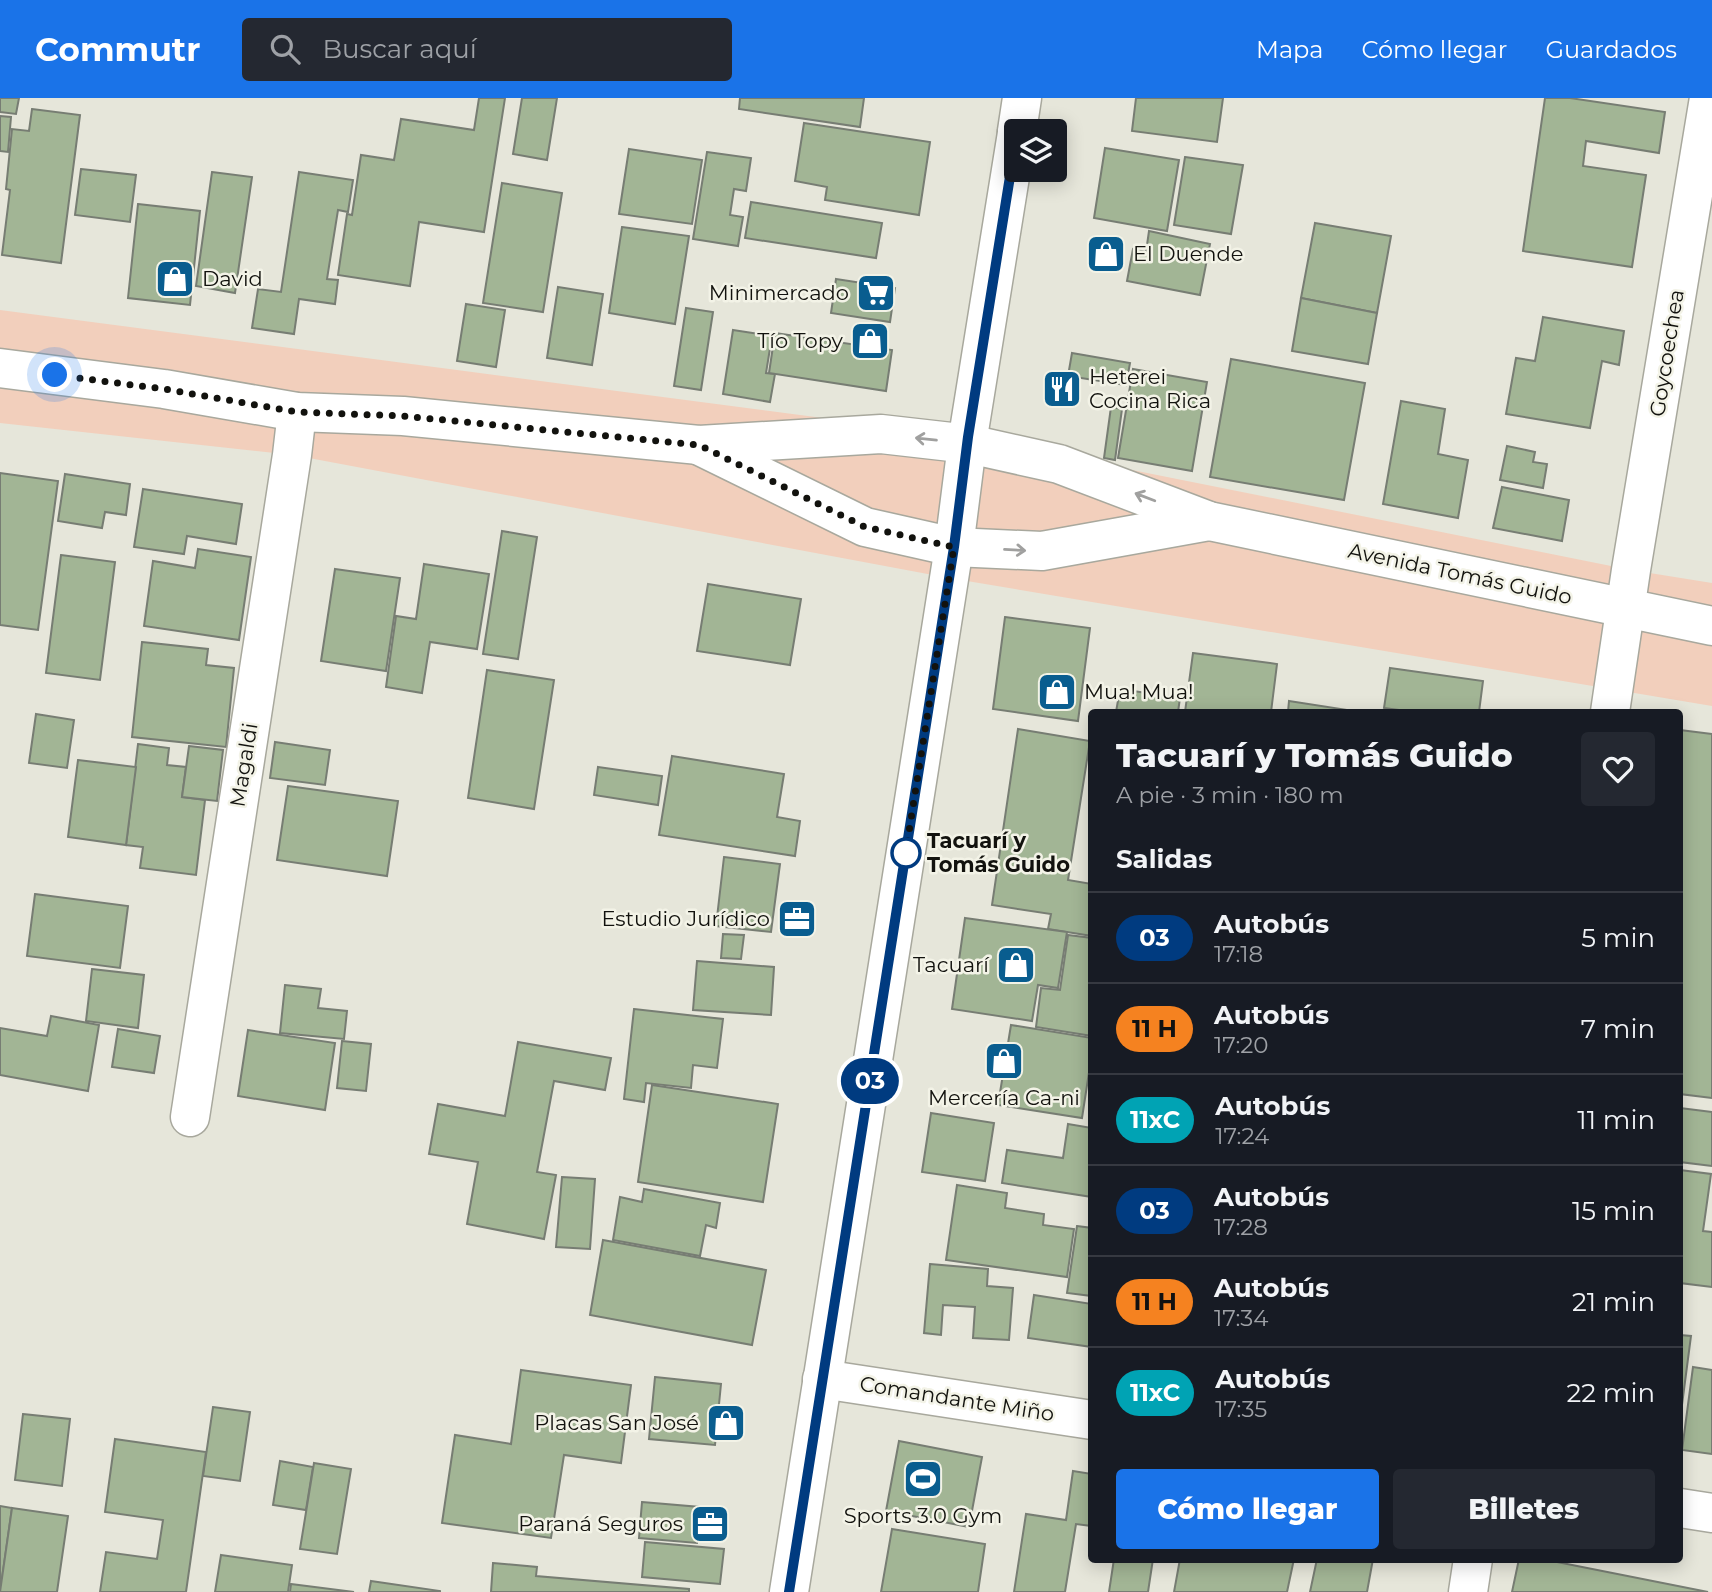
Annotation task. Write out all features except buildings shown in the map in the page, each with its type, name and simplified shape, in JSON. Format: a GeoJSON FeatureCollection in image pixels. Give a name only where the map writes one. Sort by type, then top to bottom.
{"type":"FeatureCollection","features":[{"type":"Feature","properties":{"kind":"main road"},"geometry":{"type":"LineString","coordinates":[[1019,119],[1022,98]]}},
{"type":"Feature","properties":{"kind":"main road","name":"Goycoechea"},"geometry":{"type":"LineString","coordinates":[[1610,709],[1709,98]]}},
{"type":"Feature","properties":{"kind":"main road"},"geometry":{"type":"LineString","coordinates":[[789,1592],[1009,182]]}},
{"type":"Feature","properties":{"kind":"main road","name":"Avenida Tomás Guido"},"geometry":{"type":"LineString","coordinates":[[0,368],[164,389],[297,412],[403,416],[699,445],[881,434],[969,444],[1059,464],[1209,521],[1712,626]]}},
{"type":"Feature","properties":{"kind":"main road","name":"Magaldi"},"geometry":{"type":"LineString","coordinates":[[190,1117],[297,412]]}},
{"type":"Feature","properties":{"kind":"main road","name":"Avenida Tomás Guido"},"geometry":{"type":"LineString","coordinates":[[699,445],[865,527],[954,547],[1042,551],[1209,521]]}},
{"type":"Feature","properties":{"kind":"main road","name":"Comandante Miño"},"geometry":{"type":"LineString","coordinates":[[822,1379],[1088,1419]]}},
{"type":"Feature","properties":{"kind":"main road"},"geometry":{"type":"LineString","coordinates":[[1683,1508],[1712,1513]]}},
{"type":"Feature","properties":{"kind":"main road"},"geometry":{"type":"LineString","coordinates":[[1468,1592],[1473,1563]]}},
{"type":"Feature","properties":{"kind":"shaded area"},"geometry":{"type":"Polygon","coordinates":[[[0,310],[968,437],[1631,570],[1712,583],[1712,706],[949,578],[293,455],[0,423],[0,310]]]}},
{"type":"Feature","properties":{"kind":"bus line","name":"03"},"geometry":{"type":"LineString","coordinates":[[789,1592],[1009,182]]}},
{"type":"Feature","properties":{"kind":"place","name":"El Duende"},"geometry":{"type":"Point","coordinates":[1106,254]}},
{"type":"Feature","properties":{"kind":"place","name":"David"},"geometry":{"type":"Point","coordinates":[175,279]}},
{"type":"Feature","properties":{"kind":"place","name":"Minimercado"},"geometry":{"type":"Point","coordinates":[876,293]}},
{"type":"Feature","properties":{"kind":"place","name":"Tío Topy"},"geometry":{"type":"Point","coordinates":[870,341]}},
{"type":"Feature","properties":{"kind":"place","name":"Heterei Cocina Rica"},"geometry":{"type":"Point","coordinates":[1062,389]}},
{"type":"Feature","properties":{"kind":"place","name":"Mua! Mua!"},"geometry":{"type":"Point","coordinates":[1057,692]}},
{"type":"Feature","properties":{"kind":"place","name":"Tacuarí y Tomás Guido"},"geometry":{"type":"Point","coordinates":[906,853]}},
{"type":"Feature","properties":{"kind":"place","name":"Estudio Jurídico"},"geometry":{"type":"Point","coordinates":[797,919]}},
{"type":"Feature","properties":{"kind":"place","name":"Tacuarí"},"geometry":{"type":"Point","coordinates":[1016,965]}},
{"type":"Feature","properties":{"kind":"place","name":"Mercería Ca-ni"},"geometry":{"type":"Point","coordinates":[1004,1061]}},
{"type":"Feature","properties":{"kind":"place","name":"Placas San José"},"geometry":{"type":"Point","coordinates":[726,1423]}},
{"type":"Feature","properties":{"kind":"place","name":"Sports 3.0 Gym"},"geometry":{"type":"Point","coordinates":[923,1479]}},
{"type":"Feature","properties":{"kind":"place","name":"Paraná Seguros"},"geometry":{"type":"Point","coordinates":[710,1524]}},
{"type":"Feature","properties":{"kind":"route"},"geometry":{"type":"LineString","coordinates":[[55,375],[164,389],[297,412],[403,416],[699,445],[865,527],[908,539],[954,547],[905,857],[906,853]]}}]}
